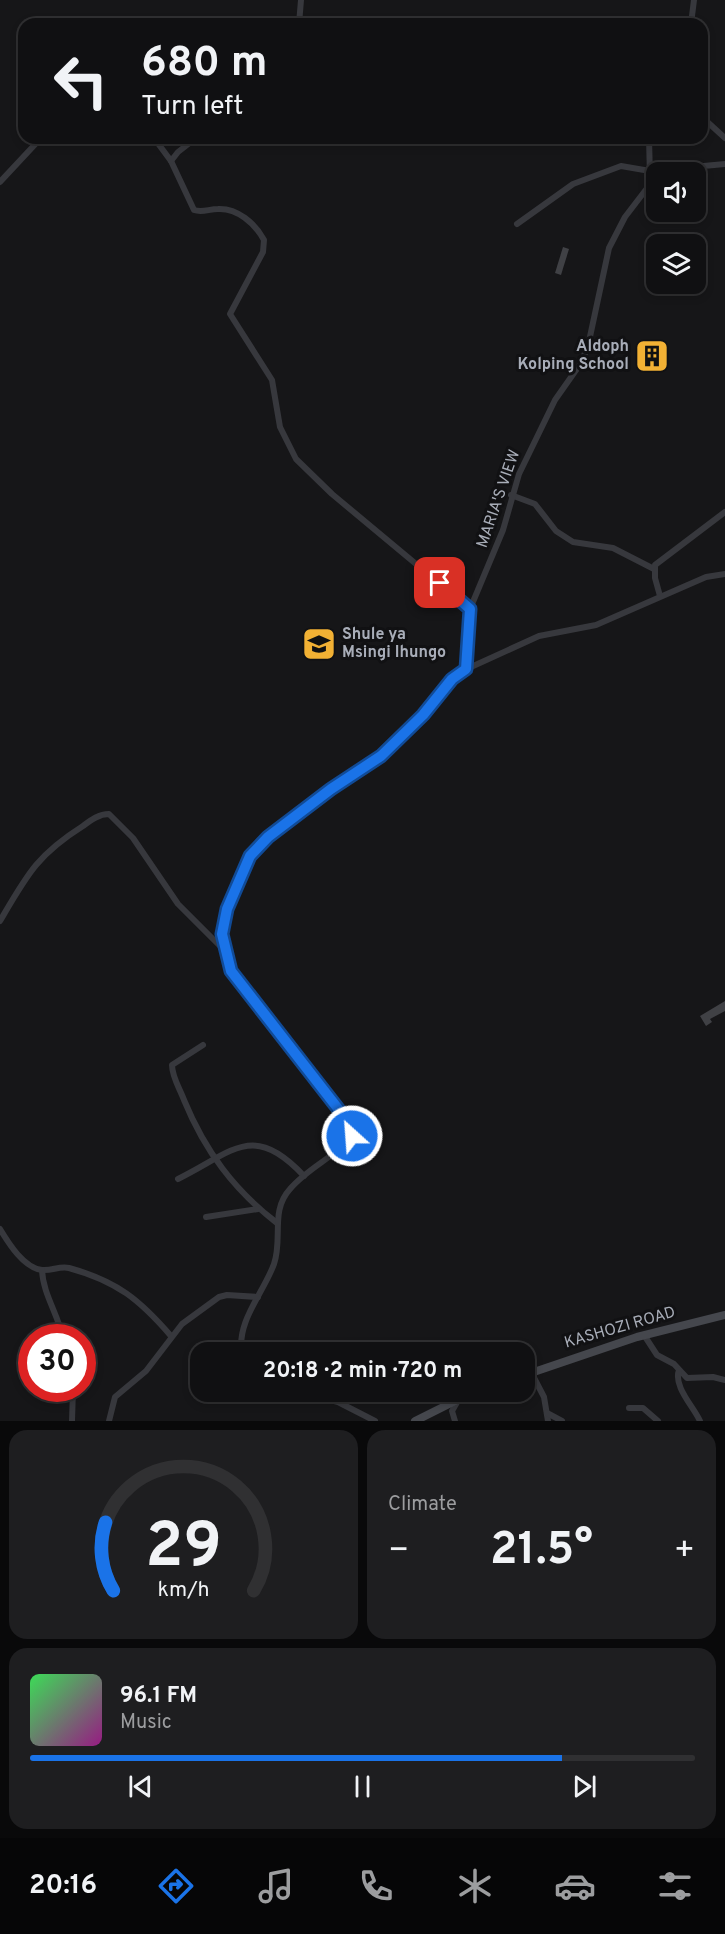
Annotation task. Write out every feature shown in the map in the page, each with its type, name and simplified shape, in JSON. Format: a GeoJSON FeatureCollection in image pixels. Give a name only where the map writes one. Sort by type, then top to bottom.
{"type":"FeatureCollection","features":[{"type":"Feature","properties":{"kind":"main road","name":"KASHOZI ROAD"},"geometry":{"type":"LineString","coordinates":[[535,1372],[644,1335],[725,1315]]}},
{"type":"Feature","properties":{"kind":"main road"},"geometry":{"type":"LineString","coordinates":[[419,1420],[453,1402]]}},
{"type":"Feature","properties":{"kind":"street"},"geometry":{"type":"LineString","coordinates":[[300,18],[302,0]]}},
{"type":"Feature","properties":{"kind":"street"},"geometry":{"type":"LineString","coordinates":[[692,18],[694,0]]}},
{"type":"Feature","properties":{"kind":"street"},"geometry":{"type":"LineString","coordinates":[[708,122],[725,138]]}},
{"type":"Feature","properties":{"kind":"street"},"geometry":{"type":"LineString","coordinates":[[0,182],[35,144]]}},
{"type":"Feature","properties":{"kind":"street"},"geometry":{"type":"LineString","coordinates":[[158,144],[171,161],[194,210],[226,208],[234,211],[251,223],[264,240],[263,252],[230,314],[272,380],[280,427],[291,452],[332,494],[470,609]]}},
{"type":"Feature","properties":{"kind":"street"},"geometry":{"type":"LineString","coordinates":[[171,161],[188,144]]}},
{"type":"Feature","properties":{"kind":"street","name":"MARIA'S VIEW"},"geometry":{"type":"LineString","coordinates":[[649,144],[650,162]]}},
{"type":"Feature","properties":{"kind":"street"},"geometry":{"type":"LineString","coordinates":[[706,166],[725,164]]}},
{"type":"Feature","properties":{"kind":"street"},"geometry":{"type":"LineString","coordinates":[[517,224],[573,184],[611,169],[628,166],[646,170]]}},
{"type":"Feature","properties":{"kind":"street","name":"MARIA'S VIEW"},"geometry":{"type":"LineString","coordinates":[[466,669],[470,609],[503,531],[511,495],[555,400],[584,355],[598,308],[609,248],[625,217],[646,190]]}},
{"type":"Feature","properties":{"kind":"street"},"geometry":{"type":"LineString","coordinates":[[511,495],[535,504],[556,531],[573,542],[613,548],[654,569]]}},
{"type":"Feature","properties":{"kind":"street"},"geometry":{"type":"LineString","coordinates":[[660,596],[654,569],[662,558],[725,512]]}},
{"type":"Feature","properties":{"kind":"street"},"geometry":{"type":"LineString","coordinates":[[241,1342],[241,1336],[275,1261],[277,1223],[283,1200],[304,1176],[352,1136],[350,1124],[231,971],[223,949],[222,934],[227,909],[250,856],[268,837],[381,756],[423,715],[452,679],[466,669],[539,636],[596,625],[706,577],[725,574]]}},
{"type":"Feature","properties":{"kind":"street"},"geometry":{"type":"LineString","coordinates":[[0,921],[38,860],[67,836],[99,815],[109,814],[133,838],[178,904],[223,949]]}},
{"type":"Feature","properties":{"kind":"street"},"geometry":{"type":"LineString","coordinates":[[203,1045],[174,1062],[172,1070],[214,1161],[258,1209],[277,1223]]}},
{"type":"Feature","properties":{"kind":"street"},"geometry":{"type":"LineString","coordinates":[[178,1179],[214,1161],[236,1146],[247,1144],[275,1150],[304,1176]]}},
{"type":"Feature","properties":{"kind":"street"},"geometry":{"type":"LineString","coordinates":[[206,1216],[258,1209]]}},
{"type":"Feature","properties":{"kind":"street"},"geometry":{"type":"LineString","coordinates":[[0,1229],[20,1257],[42,1270],[68,1268],[117,1287],[143,1304],[171,1336]]}},
{"type":"Feature","properties":{"kind":"street"},"geometry":{"type":"LineString","coordinates":[[42,1270],[45,1290],[60,1324]]}},
{"type":"Feature","properties":{"kind":"street"},"geometry":{"type":"LineString","coordinates":[[109,1421],[115,1397],[146,1371],[171,1336],[219,1297],[227,1295],[258,1297]]}},
{"type":"Feature","properties":{"kind":"street"},"geometry":{"type":"LineString","coordinates":[[644,1335],[657,1355],[674,1364],[687,1378],[713,1377],[725,1380]]}},
{"type":"Feature","properties":{"kind":"street"},"geometry":{"type":"LineString","coordinates":[[679,1370],[677,1380],[680,1389],[691,1402],[700,1421]]}},
{"type":"Feature","properties":{"kind":"street"},"geometry":{"type":"LineString","coordinates":[[535,1384],[544,1397],[548,1421]]}},
{"type":"Feature","properties":{"kind":"street"},"geometry":{"type":"LineString","coordinates":[[72,1421],[73,1402]]}},
{"type":"Feature","properties":{"kind":"street"},"geometry":{"type":"LineString","coordinates":[[338,1402],[375,1421]]}},
{"type":"Feature","properties":{"kind":"street"},"geometry":{"type":"LineString","coordinates":[[455,1421],[452,1411],[457,1402]]}},
{"type":"Feature","properties":{"kind":"street"},"geometry":{"type":"LineString","coordinates":[[629,1408],[643,1408],[658,1421]]}},
{"type":"Feature","properties":{"kind":"street"},"geometry":{"type":"LineString","coordinates":[[547,1413],[562,1421]]}},
{"type":"Feature","properties":{"kind":"building"},"geometry":{"type":"Polygon","coordinates":[[[563,247],[569,249],[561,275],[555,273],[563,247]]]}},
{"type":"Feature","properties":{"kind":"building","name":"Aldoph Kolping School"},"geometry":{"type":"Polygon","coordinates":[[[646,341],[666,363],[658,371],[637,349],[646,341]]]}},
{"type":"Feature","properties":{"kind":"building"},"geometry":{"type":"Polygon","coordinates":[[[725,1001],[725,1011],[710,1019],[712,1022],[706,1026],[700,1016],[725,1001]]]}},
{"type":"Feature","properties":{"kind":"place","name":"Aldoph Kolping School"},"geometry":{"type":"Point","coordinates":[652,356]}},
{"type":"Feature","properties":{"kind":"place","name":"Shule ya Msingi Ihungo"},"geometry":{"type":"Point","coordinates":[319,644]}},
{"type":"Feature","properties":{"kind":"route"},"geometry":{"type":"LineString","coordinates":[[352,1136],[350,1124],[231,971],[223,949],[222,934],[235,886],[250,856],[268,837],[315,801],[381,756],[423,715],[452,679],[466,669],[470,646],[470,609],[440,583]]}}]}
